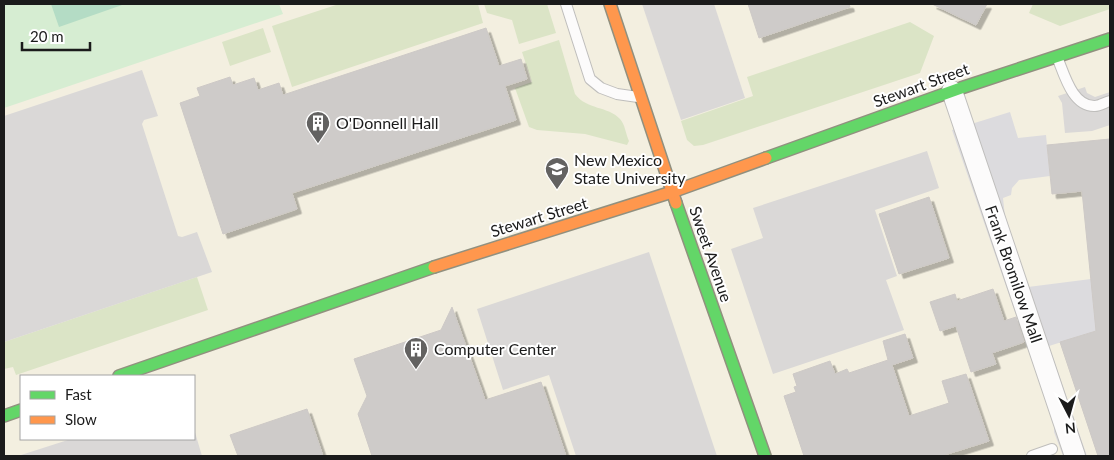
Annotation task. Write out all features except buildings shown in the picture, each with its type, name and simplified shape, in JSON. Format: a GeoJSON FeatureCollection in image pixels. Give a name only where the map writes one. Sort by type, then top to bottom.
{"type":"FeatureCollection","features":[{"type":"Feature","properties":{"kind":"street","name":"Sweet Avenue"},"geometry":{"type":"LineString","coordinates":[[610,4],[672,192],[765,456]]}},
{"type":"Feature","properties":{"kind":"street","name":"Stewart Street"},"geometry":{"type":"LineString","coordinates":[[122,375],[479,252],[672,192],[952,91],[1110,39]]}},
{"type":"Feature","properties":{"kind":"street","name":"Frank Bromilow Mall"},"geometry":{"type":"LineString","coordinates":[[952,91],[1075,456]]}},
{"type":"Feature","properties":{"kind":"street"},"geometry":{"type":"LineString","coordinates":[[4,416],[20,410]]}},
{"type":"Feature","properties":{"kind":"lane"},"geometry":{"type":"LineString","coordinates":[[566,4],[590,79],[601,88],[618,94],[640,97]]}},
{"type":"Feature","properties":{"kind":"lane"},"geometry":{"type":"LineString","coordinates":[[1056,56],[1072,92],[1080,101],[1094,106],[1110,101]]}},
{"type":"Feature","properties":{"kind":"lane"},"geometry":{"type":"LineString","coordinates":[[1032,456],[1052,449]]}},
{"type":"Feature","properties":{"kind":"shaded area","name":"New Mexico State University"},"geometry":{"type":"Polygon","coordinates":[[[4,4],[1110,4],[1110,456],[4,456],[4,4]]]}},
{"type":"Feature","properties":{"kind":"shaded area"},"geometry":{"type":"Polygon","coordinates":[[[642,4],[714,4],[745,98],[681,120],[642,4]]]}},
{"type":"Feature","properties":{"kind":"shaded area"},"geometry":{"type":"Polygon","coordinates":[[[142,70],[158,116],[144,120],[142,124],[178,236],[182,237],[197,232],[212,272],[4,342],[4,116],[142,70]]]}},
{"type":"Feature","properties":{"kind":"shaded area"},"geometry":{"type":"Polygon","coordinates":[[[1085,87],[1087,93],[1095,97],[1110,92],[1110,125],[1092,131],[1065,133],[1062,103],[1058,96],[1085,87]]]}},
{"type":"Feature","properties":{"kind":"shaded area"},"geometry":{"type":"Polygon","coordinates":[[[1010,112],[1018,138],[1046,135],[1050,176],[1019,180],[1012,188],[1011,195],[1003,198],[1005,217],[1028,287],[1091,279],[1094,312],[1110,310],[1110,330],[1109,327],[1049,346],[1087,456],[1063,456],[952,130],[1010,112]]]}},
{"type":"Feature","properties":{"kind":"shaded area"},"geometry":{"type":"Polygon","coordinates":[[[927,151],[939,188],[875,210],[897,276],[886,280],[904,330],[773,374],[731,249],[763,238],[753,208],[927,151]]]}},
{"type":"Feature","properties":{"kind":"shaded area"},"geometry":{"type":"Polygon","coordinates":[[[649,252],[717,456],[576,456],[549,375],[503,390],[477,309],[649,252]]]}},
{"type":"Feature","properties":{"kind":"shaded area"},"geometry":{"type":"Polygon","coordinates":[[[195,432],[202,456],[18,456],[68,440],[195,440],[195,432]]]}},
{"type":"Feature","properties":{"kind":"green space"},"geometry":{"type":"Polygon","coordinates":[[[4,4],[279,4],[283,14],[4,108],[4,4]]]}},
{"type":"Feature","properties":{"kind":"green space"},"geometry":{"type":"Polygon","coordinates":[[[51,4],[125,4],[59,27],[51,4]]]}},
{"type":"Feature","properties":{"kind":"green space"},"geometry":{"type":"Polygon","coordinates":[[[339,4],[478,4],[483,23],[292,87],[272,26],[339,4]]]}},
{"type":"Feature","properties":{"kind":"green space"},"geometry":{"type":"Polygon","coordinates":[[[484,4],[547,4],[556,33],[519,44],[512,20],[487,13],[484,4]]]}},
{"type":"Feature","properties":{"kind":"green space"},"geometry":{"type":"Polygon","coordinates":[[[1033,4],[1110,4],[1110,9],[1060,26],[1029,13],[1033,4]]]}},
{"type":"Feature","properties":{"kind":"green space"},"geometry":{"type":"Polygon","coordinates":[[[910,22],[934,36],[920,73],[703,145],[694,146],[687,140],[681,121],[753,96],[747,77],[910,22]]]}},
{"type":"Feature","properties":{"kind":"green space"},"geometry":{"type":"Polygon","coordinates":[[[263,28],[271,52],[230,66],[222,42],[263,28]]]}},
{"type":"Feature","properties":{"kind":"green space"},"geometry":{"type":"Polygon","coordinates":[[[559,40],[575,94],[585,103],[610,112],[620,119],[629,141],[627,145],[585,134],[537,130],[529,127],[515,88],[532,82],[522,52],[559,40]]]}},
{"type":"Feature","properties":{"kind":"green space"},"geometry":{"type":"Polygon","coordinates":[[[197,277],[208,310],[16,375],[13,367],[4,369],[4,342],[197,277]]]}},
{"type":"Feature","properties":{"kind":"traffic: fast"},"geometry":{"type":"LineString","coordinates":[[766,158],[961,88],[1110,39]]}},
{"type":"Feature","properties":{"kind":"traffic: fast"},"geometry":{"type":"LineString","coordinates":[[676,203],[765,456]]}},
{"type":"Feature","properties":{"kind":"traffic: fast"},"geometry":{"type":"LineString","coordinates":[[122,375],[434,267]]}},
{"type":"Feature","properties":{"kind":"traffic: fast"},"geometry":{"type":"LineString","coordinates":[[4,416],[20,410]]}},
{"type":"Feature","properties":{"kind":"traffic: slow"},"geometry":{"type":"LineString","coordinates":[[610,4],[676,203]]}},
{"type":"Feature","properties":{"kind":"traffic: slow"},"geometry":{"type":"LineString","coordinates":[[434,267],[672,192],[766,158]]}},
{"type":"Feature","properties":{"kind":"place","name":"O'Donnell Hall"},"geometry":{"type":"Point","coordinates":[318,144]}},
{"type":"Feature","properties":{"kind":"place","name":"New Mexico State University"},"geometry":{"type":"Point","coordinates":[557,190]}},
{"type":"Feature","properties":{"kind":"place","name":"Computer Center"},"geometry":{"type":"Point","coordinates":[416,370]}}]}
